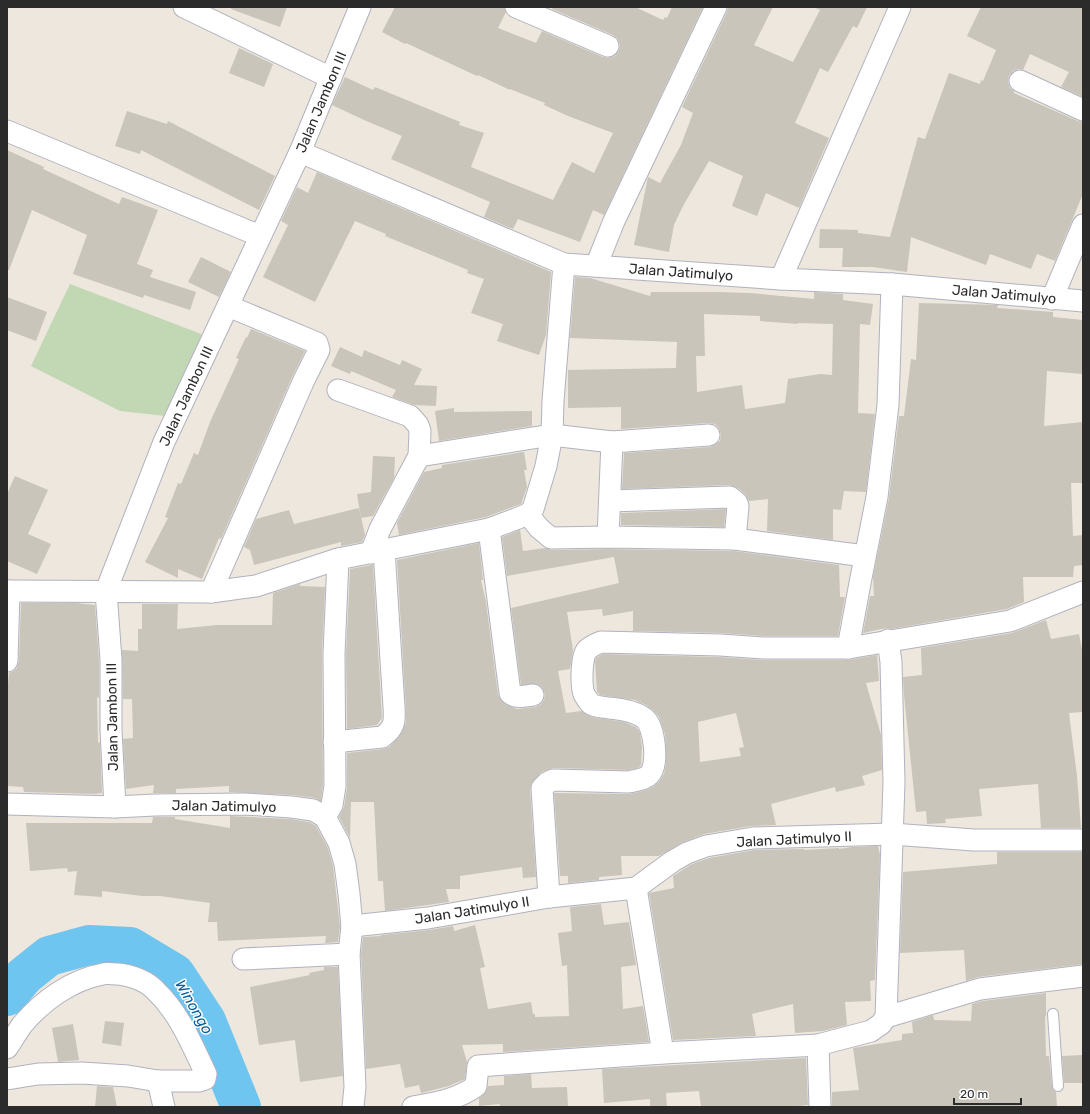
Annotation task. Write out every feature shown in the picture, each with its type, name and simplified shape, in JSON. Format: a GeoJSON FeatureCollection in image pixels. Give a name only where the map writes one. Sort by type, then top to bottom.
{"type":"FeatureCollection","features":[{"type":"Feature","properties":{"kind":"street"},"geometry":{"type":"LineString","coordinates":[[184,7],[331,78]]}},
{"type":"Feature","properties":{"kind":"street","name":"Jalan Jambon III"},"geometry":{"type":"LineString","coordinates":[[115,807],[111,730],[111,660],[106,591],[164,442],[300,152],[360,7]]}},
{"type":"Feature","properties":{"kind":"street"},"geometry":{"type":"LineString","coordinates":[[516,7],[608,46]]}},
{"type":"Feature","properties":{"kind":"street"},"geometry":{"type":"LineString","coordinates":[[596,266],[614,221],[716,7]]}},
{"type":"Feature","properties":{"kind":"street"},"geometry":{"type":"LineString","coordinates":[[781,279],[900,7]]}},
{"type":"Feature","properties":{"kind":"street"},"geometry":{"type":"LineString","coordinates":[[1020,81],[1083,110]]}},
{"type":"Feature","properties":{"kind":"street"},"geometry":{"type":"LineString","coordinates":[[7,131],[260,236]]}},
{"type":"Feature","properties":{"kind":"street","name":"Jalan Jatimulyo"},"geometry":{"type":"LineString","coordinates":[[300,152],[564,264],[781,279],[892,284],[1083,301]]}},
{"type":"Feature","properties":{"kind":"street"},"geometry":{"type":"LineString","coordinates":[[1052,299],[1083,225]]}},
{"type":"Feature","properties":{"kind":"street"},"geometry":{"type":"LineString","coordinates":[[7,661],[8,591],[211,592],[256,586],[338,559],[489,529],[528,514],[535,505],[546,466],[552,436],[553,401],[564,264]]}},
{"type":"Feature","properties":{"kind":"street"},"geometry":{"type":"LineString","coordinates":[[848,648],[877,497],[888,405],[892,284]]}},
{"type":"Feature","properties":{"kind":"street"},"geometry":{"type":"LineString","coordinates":[[211,592],[304,380],[319,350],[316,343],[228,306]]}},
{"type":"Feature","properties":{"kind":"street"},"geometry":{"type":"LineString","coordinates":[[334,742],[382,737],[393,727],[394,707],[377,552],[380,530],[419,456],[420,430],[418,425],[410,416],[338,390]]}},
{"type":"Feature","properties":{"kind":"street"},"geometry":{"type":"LineString","coordinates":[[419,456],[552,436],[612,442],[709,435]]}},
{"type":"Feature","properties":{"kind":"street"},"geometry":{"type":"LineString","coordinates":[[608,537],[612,442]]}},
{"type":"Feature","properties":{"kind":"street"},"geometry":{"type":"LineString","coordinates":[[610,502],[730,497],[737,503],[738,506],[735,538]]}},
{"type":"Feature","properties":{"kind":"street"},"geometry":{"type":"LineString","coordinates":[[528,514],[539,528],[551,538],[735,538],[865,556]]}},
{"type":"Feature","properties":{"kind":"street"},"geometry":{"type":"LineString","coordinates":[[489,529],[510,693],[512,696],[518,697],[533,695]]}},
{"type":"Feature","properties":{"kind":"street"},"geometry":{"type":"LineString","coordinates":[[338,559],[334,654],[334,795],[332,805],[325,817],[339,843],[345,864],[352,926],[349,954],[355,1087],[353,1107]]}},
{"type":"Feature","properties":{"kind":"street"},"geometry":{"type":"LineString","coordinates":[[549,897],[542,788],[553,780],[629,782],[644,778],[650,774],[654,766],[654,737],[649,723],[644,718],[636,714],[616,708],[591,704],[585,696],[583,689],[584,658],[588,649],[593,645],[601,642],[720,645],[764,648],[848,648],[888,640],[1010,621],[1083,592]]}},
{"type":"Feature","properties":{"kind":"street"},"geometry":{"type":"LineString","coordinates":[[413,1107],[440,1103],[466,1093],[476,1086],[478,1066],[663,1053],[818,1045],[871,1031],[881,1024],[886,1017],[894,782],[891,662],[888,640]]}},
{"type":"Feature","properties":{"kind":"street","name":"Jalan Jatimulyo"},"geometry":{"type":"LineString","coordinates":[[7,804],[115,807],[245,804],[313,810],[325,817]]}},
{"type":"Feature","properties":{"kind":"street","name":"Jalan Jatimulyo II"},"geometry":{"type":"LineString","coordinates":[[352,926],[421,918],[549,897],[636,888],[687,853],[706,846],[753,838],[892,834],[974,840],[1083,840]]}},
{"type":"Feature","properties":{"kind":"street"},"geometry":{"type":"LineString","coordinates":[[636,888],[663,1053]]}},
{"type":"Feature","properties":{"kind":"street"},"geometry":{"type":"LineString","coordinates":[[243,959],[349,954]]}},
{"type":"Feature","properties":{"kind":"street"},"geometry":{"type":"LineString","coordinates":[[7,1048],[23,1025],[42,1006],[62,990],[80,981],[104,973],[127,975],[142,981],[155,989],[173,1010],[206,1074],[204,1079],[199,1081],[158,1081],[128,1076],[82,1073],[38,1074],[7,1079]]}},
{"type":"Feature","properties":{"kind":"street"},"geometry":{"type":"LineString","coordinates":[[886,1017],[980,989],[1051,983],[1083,976]]}},
{"type":"Feature","properties":{"kind":"street"},"geometry":{"type":"LineString","coordinates":[[818,1045],[820,1107]]}},
{"type":"Feature","properties":{"kind":"street"},"geometry":{"type":"LineString","coordinates":[[158,1081],[164,1107]]}},
{"type":"Feature","properties":{"kind":"lane"},"geometry":{"type":"LineString","coordinates":[[1053,1014],[1058,1086]]}},
{"type":"Feature","properties":{"kind":"green space"},"geometry":{"type":"Polygon","coordinates":[[[70,284],[204,335],[165,416],[120,411],[31,366],[70,284]]]}},
{"type":"Feature","properties":{"kind":"building"},"geometry":{"type":"Polygon","coordinates":[[[231,7],[287,7],[280,27],[231,9],[231,7]]]}},
{"type":"Feature","properties":{"kind":"building"},"geometry":{"type":"Polygon","coordinates":[[[395,7],[504,7],[506,12],[498,28],[536,43],[542,31],[603,57],[609,58],[615,56],[619,51],[620,45],[617,38],[552,9],[553,7],[635,7],[663,20],[665,17],[667,18],[672,7],[703,7],[604,215],[593,210],[580,242],[518,219],[513,229],[484,217],[490,202],[391,159],[402,136],[332,105],[345,77],[373,90],[375,87],[460,122],[459,125],[484,133],[471,167],[553,200],[572,162],[594,173],[613,133],[568,116],[544,105],[545,103],[510,90],[478,75],[477,76],[406,43],[405,44],[382,32],[395,7]]]}},
{"type":"Feature","properties":{"kind":"building"},"geometry":{"type":"Polygon","coordinates":[[[728,7],[773,7],[754,45],[793,62],[820,10],[813,7],[867,7],[857,28],[853,26],[828,72],[820,68],[795,123],[829,138],[799,208],[766,193],[757,216],[732,206],[743,176],[709,161],[683,206],[674,225],[669,252],[634,245],[648,177],[660,183],[681,145],[693,113],[682,107],[728,7]]]}},
{"type":"Feature","properties":{"kind":"building"},"geometry":{"type":"Polygon","coordinates":[[[981,7],[1083,7],[1083,97],[1061,87],[1069,72],[1030,54],[1023,70],[1019,69],[1013,71],[1009,76],[1008,82],[1014,93],[1083,122],[1083,194],[1055,261],[1037,254],[1031,269],[990,254],[986,265],[911,237],[907,272],[873,267],[842,267],[843,248],[819,248],[820,229],[858,230],[858,233],[890,237],[918,137],[925,139],[949,73],[980,84],[981,80],[983,81],[996,50],[967,36],[981,7]]]}},
{"type":"Feature","properties":{"kind":"building"},"geometry":{"type":"Polygon","coordinates":[[[239,48],[273,64],[264,87],[229,73],[239,48]]]}},
{"type":"Feature","properties":{"kind":"building"},"geometry":{"type":"Polygon","coordinates":[[[127,111],[167,124],[168,121],[275,176],[259,210],[141,150],[140,154],[115,146],[127,111]]]}},
{"type":"Feature","properties":{"kind":"building"},"geometry":{"type":"Polygon","coordinates":[[[7,150],[44,167],[43,169],[119,204],[122,197],[158,210],[137,264],[153,270],[150,277],[196,292],[190,310],[144,295],[143,298],[73,274],[87,235],[32,210],[9,270],[7,270],[7,150]]]}},
{"type":"Feature","properties":{"kind":"building"},"geometry":{"type":"Polygon","coordinates":[[[317,172],[551,272],[546,335],[539,355],[497,341],[503,324],[471,313],[484,279],[467,273],[468,270],[385,236],[386,234],[355,221],[315,302],[263,277],[288,225],[281,221],[297,187],[308,193],[317,172]]]}},
{"type":"Feature","properties":{"kind":"building"},"geometry":{"type":"Polygon","coordinates":[[[201,257],[231,272],[219,297],[188,282],[201,257]]]}},
{"type":"Feature","properties":{"kind":"building"},"geometry":{"type":"Polygon","coordinates":[[[575,277],[590,278],[650,296],[651,292],[716,292],[750,293],[814,299],[814,292],[843,294],[843,300],[873,304],[870,325],[860,324],[858,413],[875,414],[866,492],[844,491],[841,510],[833,509],[833,540],[767,531],[768,499],[749,501],[745,494],[738,488],[730,485],[622,489],[624,453],[710,447],[720,441],[721,434],[719,428],[715,424],[708,423],[621,429],[621,407],[568,408],[568,370],[676,368],[677,342],[570,338],[575,277]],[[704,314],[705,356],[696,356],[697,392],[742,385],[745,409],[785,403],[788,379],[820,374],[832,375],[833,324],[798,324],[760,321],[760,316],[704,314]]]}},
{"type":"Feature","properties":{"kind":"building"},"geometry":{"type":"Polygon","coordinates":[[[7,297],[47,312],[36,341],[7,330],[7,297]]]}},
{"type":"Feature","properties":{"kind":"building"},"geometry":{"type":"Polygon","coordinates":[[[919,303],[998,305],[997,308],[1053,312],[1053,317],[1083,320],[1083,374],[1047,371],[1044,426],[1083,422],[1083,483],[1071,483],[1073,536],[1083,535],[1083,565],[1074,566],[1073,577],[1023,577],[1024,602],[1007,609],[863,633],[870,596],[874,596],[873,577],[889,498],[899,416],[904,416],[911,359],[916,360],[919,303]]]}},
{"type":"Feature","properties":{"kind":"building"},"geometry":{"type":"Polygon","coordinates":[[[251,329],[305,351],[221,539],[219,538],[202,579],[178,569],[178,578],[145,562],[168,518],[165,517],[178,483],[181,484],[194,453],[198,455],[210,422],[239,359],[236,358],[251,329]]]}},
{"type":"Feature","properties":{"kind":"building"},"geometry":{"type":"Polygon","coordinates":[[[340,347],[362,357],[364,350],[400,365],[402,360],[422,369],[414,385],[437,386],[436,406],[414,405],[392,397],[396,390],[351,371],[350,374],[331,366],[340,347]]]}},
{"type":"Feature","properties":{"kind":"building"},"geometry":{"type":"Polygon","coordinates":[[[454,408],[454,412],[532,411],[532,426],[439,441],[435,411],[454,408]]]}},
{"type":"Feature","properties":{"kind":"building"},"geometry":{"type":"Polygon","coordinates":[[[524,452],[527,470],[524,470],[527,487],[521,504],[486,517],[399,535],[397,523],[424,472],[442,468],[442,465],[524,452]]]}},
{"type":"Feature","properties":{"kind":"building"},"geometry":{"type":"Polygon","coordinates":[[[373,456],[395,457],[394,478],[373,516],[361,518],[357,494],[371,492],[373,456]]]}},
{"type":"Feature","properties":{"kind":"building"},"geometry":{"type":"Polygon","coordinates":[[[15,476],[48,490],[28,534],[51,544],[37,574],[7,561],[7,494],[15,476]]]}},
{"type":"Feature","properties":{"kind":"building"},"geometry":{"type":"Polygon","coordinates":[[[359,508],[365,535],[362,542],[341,546],[341,542],[254,565],[250,550],[244,547],[256,519],[289,510],[294,524],[359,508]]]}},
{"type":"Feature","properties":{"kind":"building"},"geometry":{"type":"Polygon","coordinates":[[[726,509],[724,527],[621,525],[621,513],[726,509]]]}},
{"type":"Feature","properties":{"kind":"building"},"geometry":{"type":"Polygon","coordinates":[[[520,530],[523,551],[546,548],[551,550],[608,549],[734,551],[839,565],[840,597],[845,597],[838,636],[764,636],[720,633],[633,631],[633,611],[603,616],[602,609],[567,612],[573,650],[570,669],[558,671],[566,713],[581,711],[592,717],[624,722],[636,727],[640,733],[642,747],[641,765],[638,768],[628,770],[553,768],[542,772],[534,780],[530,789],[536,877],[523,878],[522,867],[460,876],[460,889],[446,889],[449,902],[385,911],[383,881],[378,881],[374,802],[351,802],[350,838],[339,817],[344,807],[347,788],[347,753],[389,747],[399,737],[406,723],[397,560],[479,543],[483,580],[481,580],[486,602],[498,695],[505,704],[517,709],[540,705],[544,700],[545,694],[542,687],[537,684],[521,685],[511,608],[619,583],[614,557],[507,576],[502,537],[520,530]]]}},
{"type":"Feature","properties":{"kind":"building"},"geometry":{"type":"Polygon","coordinates":[[[373,565],[382,718],[377,725],[347,729],[346,654],[350,569],[373,565]]]}},
{"type":"Feature","properties":{"kind":"building"},"geometry":{"type":"Polygon","coordinates":[[[300,584],[300,586],[325,587],[322,654],[323,785],[321,801],[315,798],[292,795],[229,792],[229,786],[176,789],[176,793],[153,793],[154,785],[126,789],[123,739],[133,738],[132,699],[123,699],[122,650],[138,651],[138,629],[142,629],[142,604],[178,604],[177,629],[217,625],[272,625],[273,593],[300,584]]]}},
{"type":"Feature","properties":{"kind":"building"},"geometry":{"type":"Polygon","coordinates":[[[21,603],[76,603],[95,605],[99,660],[99,698],[97,697],[98,743],[100,742],[102,793],[24,792],[23,787],[7,786],[7,695],[9,673],[17,668],[19,661],[21,603]]]}},
{"type":"Feature","properties":{"kind":"building"},"geometry":{"type":"Polygon","coordinates":[[[1046,620],[1051,639],[1079,634],[1083,655],[1083,712],[1069,713],[1077,776],[1081,828],[1041,828],[1038,784],[979,789],[982,816],[945,819],[946,823],[927,824],[926,811],[916,812],[903,677],[922,675],[921,648],[1012,633],[1046,620]]]}},
{"type":"Feature","properties":{"kind":"building"},"geometry":{"type":"Polygon","coordinates":[[[603,654],[719,657],[764,660],[848,660],[877,655],[879,681],[866,683],[881,735],[882,770],[862,776],[865,785],[836,792],[835,787],[771,804],[776,825],[751,826],[704,834],[681,843],[659,856],[621,856],[622,875],[599,877],[599,880],[568,883],[568,876],[560,876],[554,793],[629,794],[643,791],[653,787],[659,782],[664,774],[666,764],[665,734],[659,717],[646,705],[635,700],[600,695],[597,692],[596,658],[603,654]],[[736,713],[698,722],[700,762],[741,756],[739,748],[744,747],[736,713]]]}},
{"type":"Feature","properties":{"kind":"building"},"geometry":{"type":"Polygon","coordinates":[[[230,816],[290,819],[309,822],[316,826],[328,848],[333,866],[340,926],[338,942],[325,943],[326,936],[218,941],[217,922],[208,922],[210,903],[160,896],[142,896],[102,891],[102,897],[74,895],[77,871],[68,872],[67,868],[30,871],[26,823],[152,823],[153,817],[175,817],[175,819],[230,828],[230,816]]]}},
{"type":"Feature","properties":{"kind":"building"},"geometry":{"type":"Polygon","coordinates":[[[878,846],[880,855],[875,980],[870,981],[871,1001],[845,1002],[847,1025],[823,1031],[795,1033],[793,1004],[752,1014],[756,1036],[673,1040],[649,893],[674,888],[673,876],[692,864],[709,858],[754,850],[839,849],[878,846]]]}},
{"type":"Feature","properties":{"kind":"building"},"geometry":{"type":"Polygon","coordinates":[[[997,852],[1083,852],[1083,964],[978,977],[966,981],[964,950],[900,953],[903,872],[997,864],[997,852]]]}},
{"type":"Feature","properties":{"kind":"building"},"geometry":{"type":"Polygon","coordinates":[[[601,904],[604,925],[629,922],[636,965],[621,967],[623,1009],[643,1006],[649,1042],[503,1052],[503,1044],[462,1045],[467,1062],[465,1079],[449,1086],[421,1093],[419,1085],[405,1088],[400,1064],[366,1069],[361,954],[363,937],[453,926],[454,931],[475,925],[485,967],[480,968],[488,1009],[531,1002],[535,1017],[569,1016],[567,965],[562,966],[558,933],[572,931],[570,907],[601,904]]]}},
{"type":"Feature","properties":{"kind":"building"},"geometry":{"type":"Polygon","coordinates":[[[324,967],[338,967],[343,1076],[300,1082],[295,1040],[259,1045],[250,987],[310,975],[309,973],[324,970],[324,967]]]}},
{"type":"Feature","properties":{"kind":"building"},"geometry":{"type":"Polygon","coordinates":[[[1046,993],[1046,1056],[1049,1056],[1052,1086],[1053,1090],[1056,1092],[1057,1107],[832,1107],[832,1092],[859,1090],[853,1048],[902,1040],[902,1034],[913,1033],[912,1022],[933,1015],[934,1020],[971,1021],[972,1004],[982,1001],[1046,993]]]}},
{"type":"Feature","properties":{"kind":"building"},"geometry":{"type":"Polygon","coordinates":[[[105,1021],[124,1023],[121,1046],[102,1043],[105,1021]]]}},
{"type":"Feature","properties":{"kind":"building"},"geometry":{"type":"Polygon","coordinates":[[[73,1024],[79,1060],[58,1062],[52,1028],[73,1024]]]}},
{"type":"Feature","properties":{"kind":"building"},"geometry":{"type":"Polygon","coordinates":[[[1083,1055],[1083,1083],[1064,1083],[1062,1056],[1083,1055]]]}},
{"type":"Feature","properties":{"kind":"building"},"geometry":{"type":"Polygon","coordinates":[[[806,1058],[808,1105],[788,1107],[701,1107],[699,1091],[666,1093],[667,1107],[650,1107],[650,1099],[604,1103],[602,1069],[806,1058]]]}},
{"type":"Feature","properties":{"kind":"building"},"geometry":{"type":"Polygon","coordinates":[[[531,1074],[532,1088],[567,1087],[568,1107],[500,1107],[500,1104],[479,1106],[479,1098],[486,1092],[488,1086],[504,1085],[504,1076],[531,1074]]]}},
{"type":"Feature","properties":{"kind":"building"},"geometry":{"type":"Polygon","coordinates":[[[97,1086],[113,1087],[117,1107],[95,1107],[97,1086]]]}},
{"type":"Feature","properties":{"kind":"waterway","name":"Winongo"},"geometry":{"type":"LineString","coordinates":[[7,996],[24,976],[49,956],[89,945],[130,947],[175,974],[206,1021],[241,1107]]}}]}
